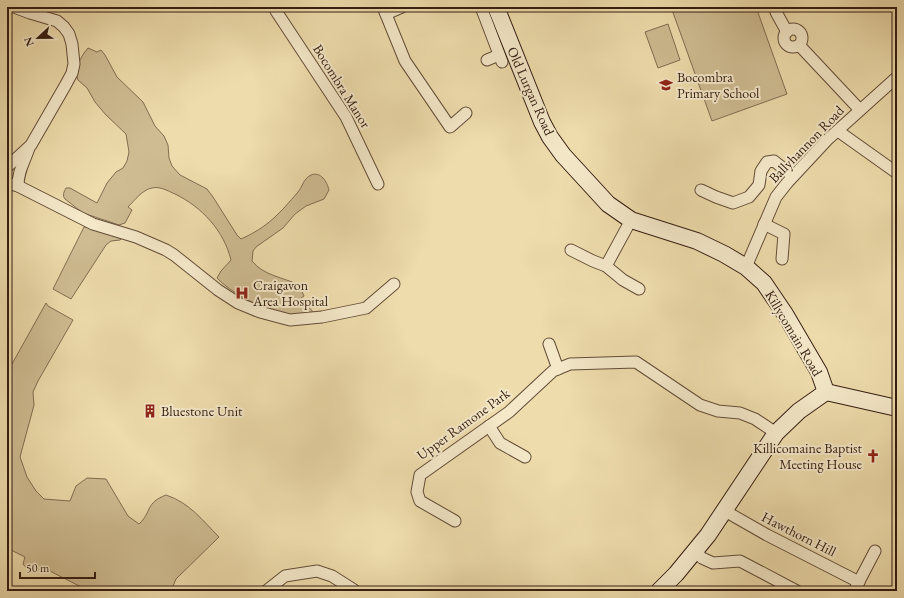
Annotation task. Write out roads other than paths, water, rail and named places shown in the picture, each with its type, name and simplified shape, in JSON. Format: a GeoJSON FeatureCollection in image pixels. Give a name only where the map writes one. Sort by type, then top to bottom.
{"type":"FeatureCollection","features":[{"type":"Feature","properties":{"kind":"street"},"geometry":{"type":"LineString","coordinates":[[7,167],[12,164],[24,151],[72,73],[74,64],[72,44],[69,34],[64,27],[57,21],[14,7]]}},
{"type":"Feature","properties":{"kind":"street","name":"Bocombra Manor"},"geometry":{"type":"LineString","coordinates":[[275,7],[276,11],[346,117],[378,184]]}},
{"type":"Feature","properties":{"kind":"street"},"geometry":{"type":"LineString","coordinates":[[402,7],[384,11],[405,61],[452,131],[466,113]]}},
{"type":"Feature","properties":{"kind":"street"},"geometry":{"type":"LineString","coordinates":[[481,7],[501,59],[487,60]]}},
{"type":"Feature","properties":{"kind":"street","name":"Old Lurgan Road"},"geometry":{"type":"LineString","coordinates":[[496,7],[527,86],[550,137],[571,165],[608,204]]}},
{"type":"Feature","properties":{"kind":"street"},"geometry":{"type":"LineString","coordinates":[[775,7],[776,12],[787,32],[784,39],[786,44],[791,47],[799,44],[860,110]]}},
{"type":"Feature","properties":{"kind":"street","name":"Ballyhannon Road"},"geometry":{"type":"LineString","coordinates":[[746,268],[776,197],[793,176],[838,131],[897,77]]}},
{"type":"Feature","properties":{"kind":"street"},"geometry":{"type":"LineString","coordinates":[[838,131],[897,173]]}},
{"type":"Feature","properties":{"kind":"street"},"geometry":{"type":"LineString","coordinates":[[7,158],[24,151]]}},
{"type":"Feature","properties":{"kind":"street"},"geometry":{"type":"LineString","coordinates":[[24,151],[26,157],[12,186],[93,224],[136,237],[166,250],[218,290],[238,303],[260,312],[290,320],[322,317],[366,308],[394,284]]}},
{"type":"Feature","properties":{"kind":"street"},"geometry":{"type":"LineString","coordinates":[[701,190],[733,203],[749,197],[759,185],[761,171],[767,162],[774,161],[793,176]]}},
{"type":"Feature","properties":{"kind":"street","name":"Killycomain Road"},"geometry":{"type":"LineString","coordinates":[[608,204],[631,220],[697,240],[724,254],[746,268],[764,283],[785,314],[819,372],[826,392],[897,408]]}},
{"type":"Feature","properties":{"kind":"street"},"geometry":{"type":"LineString","coordinates":[[606,266],[631,220]]}},
{"type":"Feature","properties":{"kind":"street"},"geometry":{"type":"LineString","coordinates":[[764,224],[784,234],[782,259]]}},
{"type":"Feature","properties":{"kind":"street"},"geometry":{"type":"LineString","coordinates":[[571,250],[606,266],[623,280],[639,289]]}},
{"type":"Feature","properties":{"kind":"street"},"geometry":{"type":"LineString","coordinates":[[549,344],[558,369]]}},
{"type":"Feature","properties":{"kind":"street","name":"Upper Ramone Park"},"geometry":{"type":"LineString","coordinates":[[455,521],[420,501],[417,492],[420,475],[509,412],[553,371],[570,364],[636,362],[700,405],[718,411],[740,413],[755,418],[776,433]]}},
{"type":"Feature","properties":{"kind":"street"},"geometry":{"type":"LineString","coordinates":[[659,591],[676,574],[695,551],[725,511],[776,433],[799,411],[826,392]]}},
{"type":"Feature","properties":{"kind":"street"},"geometry":{"type":"LineString","coordinates":[[489,426],[500,443],[525,457]]}},
{"type":"Feature","properties":{"kind":"street","name":"Hawthorn Hill"},"geometry":{"type":"LineString","coordinates":[[725,511],[857,586],[875,551]]}},
{"type":"Feature","properties":{"kind":"street"},"geometry":{"type":"LineString","coordinates":[[695,551],[702,558],[713,563],[740,561],[773,582],[797,591]]}},
{"type":"Feature","properties":{"kind":"street"},"geometry":{"type":"LineString","coordinates":[[266,591],[285,576],[317,571],[332,576],[354,591]]}},
{"type":"Feature","properties":{"kind":"place","name":"Bocombra Primary School"},"geometry":{"type":"Point","coordinates":[666,85]}},
{"type":"Feature","properties":{"kind":"place","name":"Craigavon Area Hospital"},"geometry":{"type":"Point","coordinates":[242,293]}},
{"type":"Feature","properties":{"kind":"place","name":"Bluestone Unit"},"geometry":{"type":"Point","coordinates":[150,411]}},
{"type":"Feature","properties":{"kind":"place","name":"Killicomaine Baptist Meeting House"},"geometry":{"type":"Point","coordinates":[873,456]}}]}
